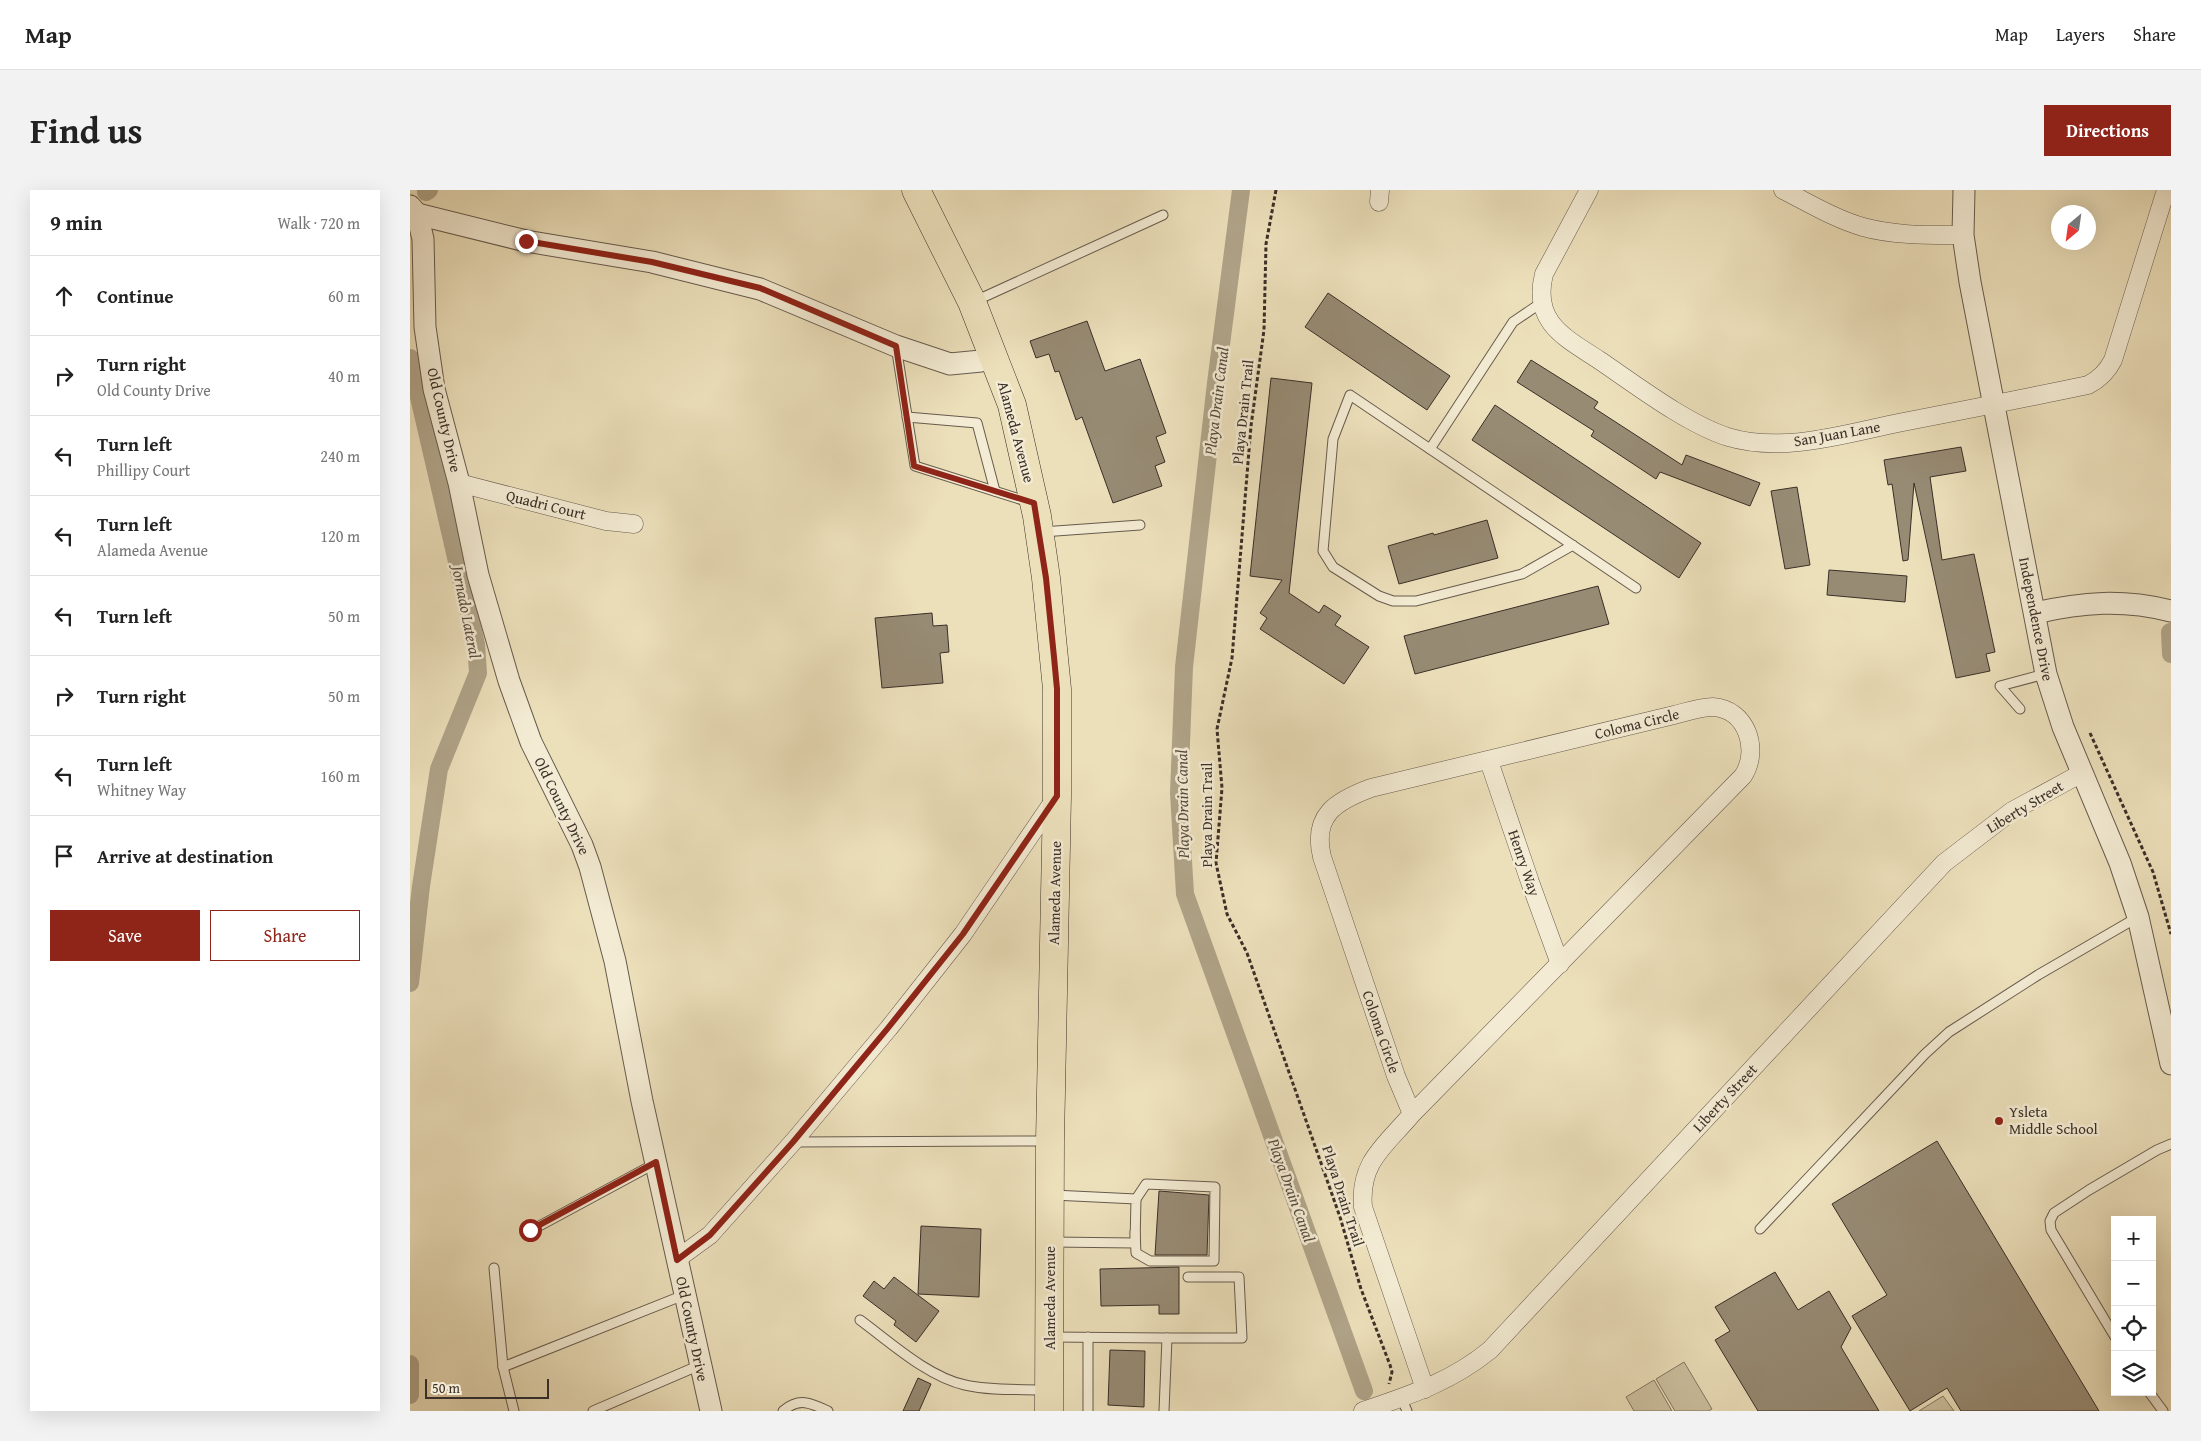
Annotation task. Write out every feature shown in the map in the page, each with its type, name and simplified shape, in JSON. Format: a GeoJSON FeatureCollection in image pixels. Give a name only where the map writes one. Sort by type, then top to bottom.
{"type":"FeatureCollection","features":[{"type":"Feature","properties":{"kind":"main road","name":"Alameda Avenue"},"geometry":{"type":"LineString","coordinates":[[916,190],[972,302],[1012,405],[1040,532],[1046,578],[1057,689],[1057,796],[1050,1141],[1049,1401]]}},
{"type":"Feature","properties":{"kind":"street"},"geometry":{"type":"LineString","coordinates":[[1541,303],[1541,288],[1544,274],[1589,190]]}},
{"type":"Feature","properties":{"kind":"street"},"geometry":{"type":"LineString","coordinates":[[1783,190],[1840,219],[1864,228],[1899,234],[1963,235]]}},
{"type":"Feature","properties":{"kind":"street","name":"Independence Drive"},"geometry":{"type":"LineString","coordinates":[[1964,190],[1963,235],[1992,405],[2046,674],[2082,773],[2120,863],[2138,917],[2171,1064]]}},
{"type":"Feature","properties":{"kind":"street","name":"San Juan Lane"},"geometry":{"type":"LineString","coordinates":[[1541,303],[1551,325],[1593,356],[1708,429],[1750,442],[1771,444],[1805,441],[2088,385],[2099,379],[2108,370],[2113,360],[2166,190]]}},
{"type":"Feature","properties":{"kind":"street"},"geometry":{"type":"LineString","coordinates":[[414,210],[526,241],[652,262],[760,288],[896,346],[950,364],[981,361],[994,357]]}},
{"type":"Feature","properties":{"kind":"street","name":"Old County Drive"},"geometry":{"type":"LineString","coordinates":[[414,210],[422,239],[425,327],[434,389],[458,483],[478,575],[509,681],[531,742],[582,845],[590,867],[615,961],[656,1162],[711,1411]]}},
{"type":"Feature","properties":{"kind":"street","name":"Quadri Court"},"geometry":{"type":"LineString","coordinates":[[458,483],[606,521],[634,524]]}},
{"type":"Feature","properties":{"kind":"street"},"geometry":{"type":"LineString","coordinates":[[2035,613],[2067,606],[2108,602],[2147,605],[2171,612]]}},
{"type":"Feature","properties":{"kind":"street","name":"Coloma Circle"},"geometry":{"type":"LineString","coordinates":[[1412,1114],[1396,1076],[1322,857],[1320,833],[1324,820],[1330,811],[1340,801],[1371,788],[1709,708],[1727,711],[1741,722],[1751,742],[1752,756],[1743,776],[1412,1114],[1372,1161],[1364,1176],[1362,1191],[1363,1207],[1425,1389]]}},
{"type":"Feature","properties":{"kind":"street","name":"Henry Way"},"geometry":{"type":"LineString","coordinates":[[1489,761],[1560,964]]}},
{"type":"Feature","properties":{"kind":"street","name":"Liberty Street"},"geometry":{"type":"LineString","coordinates":[[1363,1411],[1404,1404],[1425,1389],[1467,1368],[1490,1350],[1944,863],[2012,811],[2082,773]]}},
{"type":"Feature","properties":{"kind":"street"},"geometry":{"type":"LineString","coordinates":[[677,1260],[710,1235],[793,1142],[888,1028],[963,934],[1057,796]]}},
{"type":"Feature","properties":{"kind":"lane"},"geometry":{"type":"LineString","coordinates":[[972,302],[1163,215]]}},
{"type":"Feature","properties":{"kind":"lane"},"geometry":{"type":"LineString","coordinates":[[1430,449],[1513,322],[1541,303]]}},
{"type":"Feature","properties":{"kind":"lane"},"geometry":{"type":"LineString","coordinates":[[896,346],[914,466],[1034,503]]}},
{"type":"Feature","properties":{"kind":"lane"},"geometry":{"type":"LineString","coordinates":[[1573,545],[1522,574],[1416,601],[1393,601],[1379,596],[1333,567],[1323,551],[1333,439],[1350,395],[1573,545],[1636,588]]}},
{"type":"Feature","properties":{"kind":"lane"},"geometry":{"type":"LineString","coordinates":[[907,418],[977,423],[995,491]]}},
{"type":"Feature","properties":{"kind":"lane"},"geometry":{"type":"LineString","coordinates":[[1040,532],[1140,525]]}},
{"type":"Feature","properties":{"kind":"lane"},"geometry":{"type":"LineString","coordinates":[[2020,709],[2000,686],[2046,674]]}},
{"type":"Feature","properties":{"kind":"lane"},"geometry":{"type":"LineString","coordinates":[[1760,1229],[1925,1054],[1949,1032],[2038,974],[2138,917]]}},
{"type":"Feature","properties":{"kind":"lane"},"geometry":{"type":"LineString","coordinates":[[793,1142],[1050,1141]]}},
{"type":"Feature","properties":{"kind":"lane"},"geometry":{"type":"LineString","coordinates":[[2111,1330],[2051,1230],[2050,1221],[2054,1213],[2089,1190],[2171,1144]]}},
{"type":"Feature","properties":{"kind":"lane"},"geometry":{"type":"LineString","coordinates":[[530,1230],[656,1162]]}},
{"type":"Feature","properties":{"kind":"lane"},"geometry":{"type":"LineString","coordinates":[[1050,1242],[1135,1243],[1135,1232],[1136,1199],[1146,1184],[1215,1187],[1214,1261],[1150,1261],[1136,1253],[1135,1232]]}},
{"type":"Feature","properties":{"kind":"lane"},"geometry":{"type":"LineString","coordinates":[[1050,1195],[1136,1199]]}},
{"type":"Feature","properties":{"kind":"lane"},"geometry":{"type":"LineString","coordinates":[[494,1268],[503,1367],[514,1411]]}},
{"type":"Feature","properties":{"kind":"lane"},"geometry":{"type":"LineString","coordinates":[[1050,1337],[1242,1338],[1240,1277],[1188,1277]]}},
{"type":"Feature","properties":{"kind":"lane"},"geometry":{"type":"LineString","coordinates":[[503,1367],[685,1294]]}},
{"type":"Feature","properties":{"kind":"lane"},"geometry":{"type":"LineString","coordinates":[[860,1320],[944,1378],[957,1383],[1049,1401]]}},
{"type":"Feature","properties":{"kind":"lane"},"geometry":{"type":"LineString","coordinates":[[1088,1337],[1088,1411]]}},
{"type":"Feature","properties":{"kind":"lane"},"geometry":{"type":"LineString","coordinates":[[1164,1411],[1167,1338]]}},
{"type":"Feature","properties":{"kind":"lane"},"geometry":{"type":"LineString","coordinates":[[593,1411],[700,1365]]}},
{"type":"Feature","properties":{"kind":"lane"},"geometry":{"type":"LineString","coordinates":[[2152,1396],[2163,1411]]}},
{"type":"Feature","properties":{"kind":"lane"},"geometry":{"type":"LineString","coordinates":[[783,1411],[798,1402],[809,1402],[828,1411]]}},
{"type":"Feature","properties":{"kind":"path","name":"Playa Drain Trail"},"geometry":{"type":"LineString","coordinates":[[1276,190],[1266,244],[1264,330],[1252,426],[1232,658],[1216,729],[1222,788],[1216,863],[1227,914],[1247,953],[1340,1217],[1361,1289],[1390,1365],[1392,1372],[1389,1385]]}},
{"type":"Feature","properties":{"kind":"path"},"geometry":{"type":"LineString","coordinates":[[2090,733],[2153,872],[2171,934]]}},
{"type":"Feature","properties":{"kind":"shaded area"},"geometry":{"type":"Polygon","coordinates":[[[1684,1362],[1712,1409],[1708,1411],[1675,1411],[1656,1379],[1684,1362]]]}},
{"type":"Feature","properties":{"kind":"shaded area"},"geometry":{"type":"Polygon","coordinates":[[[1654,1380],[1672,1411],[1634,1411],[1626,1397],[1654,1380]]]}},
{"type":"Feature","properties":{"kind":"shaded area"},"geometry":{"type":"Polygon","coordinates":[[[1943,1396],[1954,1411],[1919,1411],[1943,1396]]]}},
{"type":"Feature","properties":{"kind":"building"},"geometry":{"type":"Polygon","coordinates":[[[1328,293],[1450,376],[1427,410],[1305,327],[1328,293]]]}},
{"type":"Feature","properties":{"kind":"building"},"geometry":{"type":"Polygon","coordinates":[[[1087,321],[1105,371],[1140,359],[1166,433],[1156,437],[1165,462],[1155,466],[1162,486],[1113,503],[1082,417],[1076,420],[1059,371],[1055,372],[1049,354],[1036,358],[1030,341],[1087,321]]]}},
{"type":"Feature","properties":{"kind":"building"},"geometry":{"type":"Polygon","coordinates":[[[1531,360],[1598,402],[1594,408],[1682,465],[1686,455],[1760,483],[1750,506],[1660,472],[1656,479],[1591,436],[1594,431],[1517,382],[1531,360]]]}},
{"type":"Feature","properties":{"kind":"building"},"geometry":{"type":"Polygon","coordinates":[[[1271,378],[1312,383],[1289,593],[1319,613],[1324,605],[1341,616],[1335,625],[1369,647],[1344,684],[1260,629],[1267,618],[1260,613],[1282,580],[1250,576],[1271,378]]]}},
{"type":"Feature","properties":{"kind":"building"},"geometry":{"type":"Polygon","coordinates":[[[1495,405],[1701,543],[1679,578],[1472,440],[1495,405]]]}},
{"type":"Feature","properties":{"kind":"building"},"geometry":{"type":"Polygon","coordinates":[[[1961,447],[1966,471],[1930,477],[1942,560],[1974,554],[1995,652],[1986,654],[1990,671],[1956,678],[1914,483],[1908,560],[1903,561],[1892,484],[1888,485],[1884,460],[1961,447]]]}},
{"type":"Feature","properties":{"kind":"building"},"geometry":{"type":"Polygon","coordinates":[[[1797,487],[1810,565],[1785,569],[1771,491],[1797,487]]]}},
{"type":"Feature","properties":{"kind":"building"},"geometry":{"type":"Polygon","coordinates":[[[1487,520],[1498,558],[1399,584],[1388,546],[1487,520]]]}},
{"type":"Feature","properties":{"kind":"building"},"geometry":{"type":"Polygon","coordinates":[[[1829,570],[1907,576],[1905,602],[1827,595],[1829,570]]]}},
{"type":"Feature","properties":{"kind":"building"},"geometry":{"type":"Polygon","coordinates":[[[1598,586],[1609,624],[1415,674],[1404,636],[1598,586]]]}},
{"type":"Feature","properties":{"kind":"building"},"geometry":{"type":"Polygon","coordinates":[[[932,613],[933,626],[947,625],[949,652],[940,653],[943,683],[882,688],[875,618],[932,613]]]}},
{"type":"Feature","properties":{"kind":"building"},"geometry":{"type":"Polygon","coordinates":[[[1937,1141],[2099,1411],[1961,1411],[1947,1388],[1910,1411],[1852,1316],[1887,1295],[1832,1204],[1937,1141]]]}},
{"type":"Feature","properties":{"kind":"building"},"geometry":{"type":"Polygon","coordinates":[[[1159,1191],[1209,1195],[1207,1255],[1155,1255],[1159,1191]]]}},
{"type":"Feature","properties":{"kind":"building"},"geometry":{"type":"Polygon","coordinates":[[[921,1226],[981,1229],[979,1297],[918,1294],[921,1226]]]}},
{"type":"Feature","properties":{"kind":"building"},"geometry":{"type":"Polygon","coordinates":[[[1179,1267],[1179,1314],[1159,1314],[1159,1305],[1101,1306],[1100,1269],[1179,1267]]]}},
{"type":"Feature","properties":{"kind":"building"},"geometry":{"type":"Polygon","coordinates":[[[1775,1272],[1798,1310],[1829,1291],[1851,1328],[1841,1347],[1879,1411],[1758,1411],[1715,1340],[1730,1331],[1715,1307],[1775,1272]]]}},
{"type":"Feature","properties":{"kind":"building"},"geometry":{"type":"Polygon","coordinates":[[[894,1277],[939,1311],[916,1342],[894,1325],[896,1321],[863,1296],[874,1281],[884,1289],[894,1277]]]}},
{"type":"Feature","properties":{"kind":"building"},"geometry":{"type":"Polygon","coordinates":[[[1110,1350],[1145,1351],[1144,1407],[1108,1405],[1110,1350]]]}},
{"type":"Feature","properties":{"kind":"building"},"geometry":{"type":"Polygon","coordinates":[[[918,1378],[931,1384],[919,1411],[903,1411],[918,1378]]]}},
{"type":"Feature","properties":{"kind":"waterway","name":"Playa Drain Canal"},"geometry":{"type":"LineString","coordinates":[[1241,190],[1216,383],[1184,667],[1179,793],[1185,894],[1364,1391]]}},
{"type":"Feature","properties":{"kind":"waterway","name":"Jornado Lateral"},"geometry":{"type":"LineString","coordinates":[[410,358],[476,644],[478,673],[439,769],[421,886],[410,983]]}},
{"type":"Feature","properties":{"kind":"waterway"},"geometry":{"type":"LineString","coordinates":[[2170,632],[2171,654]]}},
{"type":"Feature","properties":{"kind":"waterway","name":"Jornado Lateral"},"geometry":{"type":"LineString","coordinates":[[410,1364],[410,1395]]}},
{"type":"Feature","properties":{"kind":"place","name":"Ysleta Middle School"},"geometry":{"type":"Point","coordinates":[1999,1121]}},
{"type":"Feature","properties":{"kind":"route"},"geometry":{"type":"LineString","coordinates":[[526,241],[652,262],[760,288],[896,346],[914,466],[1034,503],[1046,578],[1057,689],[1057,796],[963,934],[793,1142],[710,1235],[677,1260],[656,1162],[530,1230]]}}]}
